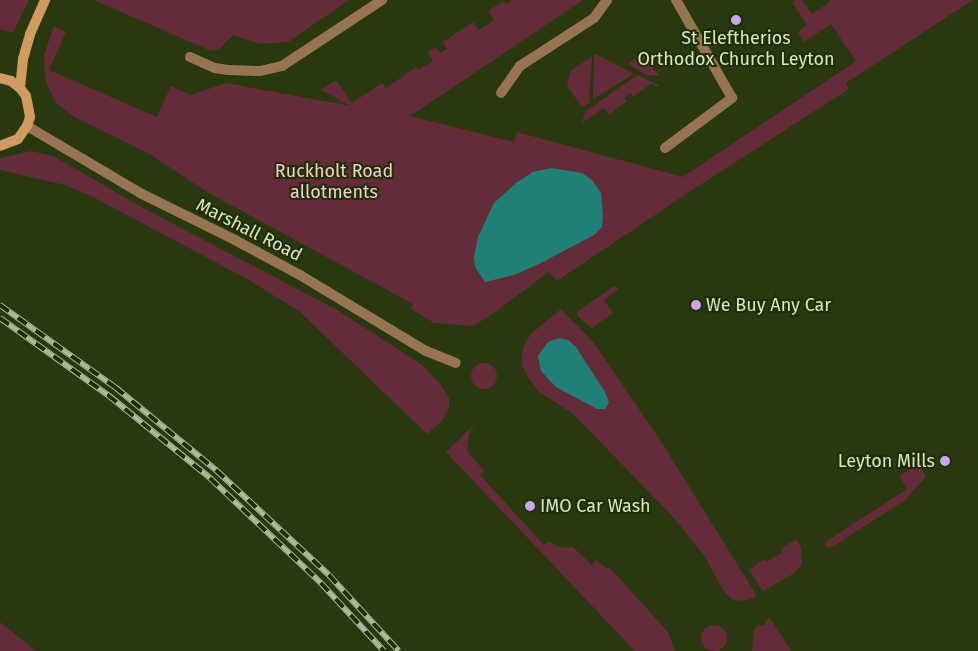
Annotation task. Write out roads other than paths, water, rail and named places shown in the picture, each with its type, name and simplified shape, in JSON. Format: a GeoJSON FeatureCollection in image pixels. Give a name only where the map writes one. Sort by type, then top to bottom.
{"type":"FeatureCollection","features":[{"type":"Feature","properties":{"kind":"street"},"geometry":{"type":"LineString","coordinates":[[0,146],[18,138],[27,126],[30,107],[20,88],[23,59],[30,34],[45,0]]}},
{"type":"Feature","properties":{"kind":"street"},"geometry":{"type":"LineString","coordinates":[[190,57],[215,68],[228,70],[260,71],[282,66],[382,0]]}},
{"type":"Feature","properties":{"kind":"street"},"geometry":{"type":"LineString","coordinates":[[501,93],[520,66],[594,18],[607,0]]}},
{"type":"Feature","properties":{"kind":"street"},"geometry":{"type":"LineString","coordinates":[[665,148],[732,98],[676,0]]}},
{"type":"Feature","properties":{"kind":"street"},"geometry":{"type":"LineString","coordinates":[[0,78],[20,88]]}},
{"type":"Feature","properties":{"kind":"street","name":"Marshall Road"},"geometry":{"type":"LineString","coordinates":[[27,126],[142,194],[251,248],[300,275],[426,351],[456,363]]}},
{"type":"Feature","properties":{"kind":"water"},"geometry":{"type":"Polygon","coordinates":[[[551,168],[582,173],[592,180],[601,193],[602,227],[594,235],[539,264],[514,275],[485,282],[475,267],[474,257],[478,237],[494,203],[516,183],[533,172],[551,168]]]}},
{"type":"Feature","properties":{"kind":"water"},"geometry":{"type":"Polygon","coordinates":[[[560,338],[568,340],[576,347],[605,392],[609,403],[605,409],[597,409],[556,387],[541,371],[538,356],[548,342],[560,338]]]}},
{"type":"Feature","properties":{"kind":"railway"},"geometry":{"type":"LineString","coordinates":[[0,305],[115,387],[216,470],[329,575],[399,651]]}},
{"type":"Feature","properties":{"kind":"railway"},"geometry":{"type":"LineString","coordinates":[[0,318],[108,395],[210,478],[321,583],[384,651]]}},
{"type":"Feature","properties":{"kind":"place","name":"St Eleftherios Orthodox Church Leyton"},"geometry":{"type":"Point","coordinates":[736,20]}},
{"type":"Feature","properties":{"kind":"place","name":"We Buy Any Car"},"geometry":{"type":"Point","coordinates":[696,305]}},
{"type":"Feature","properties":{"kind":"place","name":"Leyton Mills"},"geometry":{"type":"Point","coordinates":[945,461]}},
{"type":"Feature","properties":{"kind":"place","name":"IMO Car Wash"},"geometry":{"type":"Point","coordinates":[530,506]}},
{"type":"Feature","properties":{"kind":"park label","name":"Ruckholt Road allotments"},"geometry":{"type":"Point","coordinates":[334,182]}}]}
